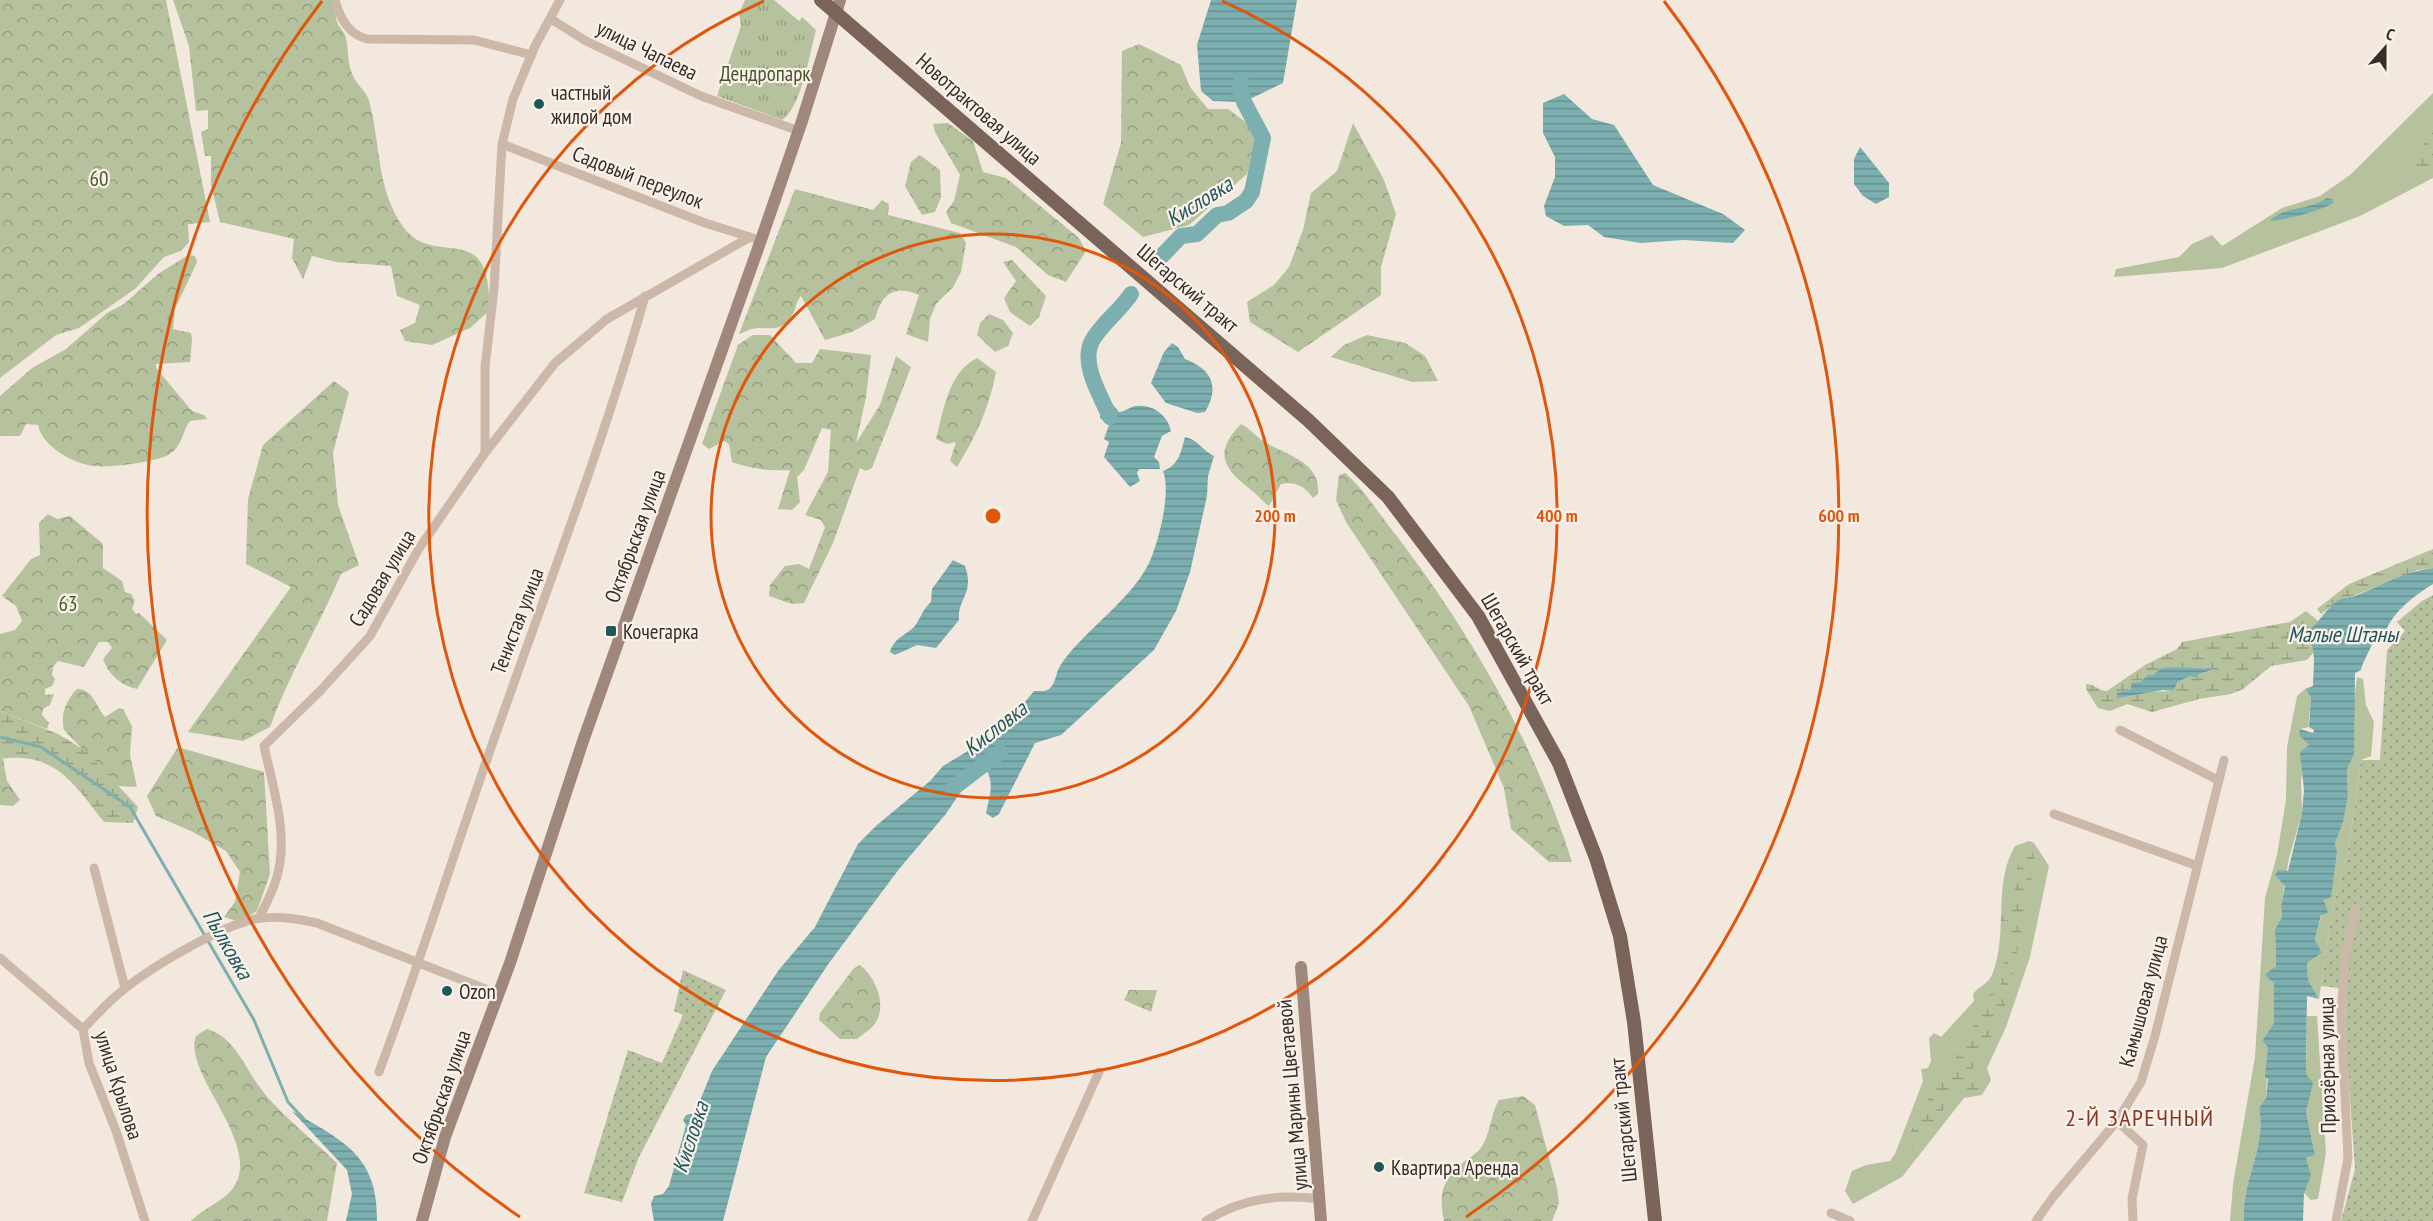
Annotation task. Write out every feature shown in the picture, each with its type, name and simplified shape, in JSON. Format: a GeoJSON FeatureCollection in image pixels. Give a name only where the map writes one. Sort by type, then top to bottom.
{"type":"FeatureCollection","features":[{"type":"Feature","properties":{"kind":"main road","name":"Новотрактовая улица"},"geometry":{"type":"LineString","coordinates":[[821,0],[838,7],[1095,236]]}},
{"type":"Feature","properties":{"kind":"main road","name":"Шегарский тракт"},"geometry":{"type":"LineString","coordinates":[[1095,236],[1291,404],[1388,497],[1478,616],[1559,763],[1596,858],[1620,936],[1634,1023],[1655,1221]]}},
{"type":"Feature","properties":{"kind":"street"},"geometry":{"type":"LineString","coordinates":[[335,0],[339,13],[348,28],[357,36],[367,39],[474,40],[532,55]]}},
{"type":"Feature","properties":{"kind":"street"},"geometry":{"type":"LineString","coordinates":[[485,453],[485,367],[491,317],[502,144],[513,99],[560,0]]}},
{"type":"Feature","properties":{"kind":"street","name":"Октябрьская улица"},"geometry":{"type":"LineString","coordinates":[[422,1221],[446,1137],[498,994],[756,239],[799,131],[838,7]]}},
{"type":"Feature","properties":{"kind":"street","name":"улица Чапаева"},"geometry":{"type":"LineString","coordinates":[[551,18],[586,41],[701,96],[799,131]]}},
{"type":"Feature","properties":{"kind":"street","name":"Садовый переулок"},"geometry":{"type":"LineString","coordinates":[[502,144],[705,223],[756,239]]}},
{"type":"Feature","properties":{"kind":"street"},"geometry":{"type":"LineString","coordinates":[[645,296],[756,239]]}},
{"type":"Feature","properties":{"kind":"street","name":"Садовая улица"},"geometry":{"type":"LineString","coordinates":[[259,918],[277,879],[281,849],[280,819],[264,746],[321,690],[370,636],[418,550],[485,453],[555,363],[607,319],[645,296]]}},
{"type":"Feature","properties":{"kind":"street","name":"Тенистая улица"},"geometry":{"type":"LineString","coordinates":[[379,1072],[420,964],[477,787],[593,466],[645,296]]}},
{"type":"Feature","properties":{"kind":"street"},"geometry":{"type":"LineString","coordinates":[[2120,730],[2218,780]]}},
{"type":"Feature","properties":{"kind":"street","name":"Камышовая улица"},"geometry":{"type":"LineString","coordinates":[[2036,1221],[2053,1197],[2117,1121],[2140,1082],[2151,1048],[2195,865],[2224,760]]}},
{"type":"Feature","properties":{"kind":"street"},"geometry":{"type":"LineString","coordinates":[[2054,814],[2195,865]]}},
{"type":"Feature","properties":{"kind":"street"},"geometry":{"type":"LineString","coordinates":[[94,868],[126,988]]}},
{"type":"Feature","properties":{"kind":"street","name":"Приозёрная улица"},"geometry":{"type":"LineString","coordinates":[[2336,1221],[2348,1158],[2341,1012],[2346,952],[2356,908]]}},
{"type":"Feature","properties":{"kind":"street"},"geometry":{"type":"LineString","coordinates":[[83,1029],[126,988],[189,947],[225,928],[259,918],[288,917],[317,924],[498,994]]}},
{"type":"Feature","properties":{"kind":"street","name":"улица Крылова"},"geometry":{"type":"LineString","coordinates":[[0,958],[83,1029],[89,1063],[116,1131],[145,1221]]}},
{"type":"Feature","properties":{"kind":"street","name":"улица Марины Цветаевой"},"geometry":{"type":"LineString","coordinates":[[1301,967],[1321,1221]]}},
{"type":"Feature","properties":{"kind":"street"},"geometry":{"type":"LineString","coordinates":[[1032,1221],[1099,1072]]}},
{"type":"Feature","properties":{"kind":"street"},"geometry":{"type":"LineString","coordinates":[[2117,1121],[2143,1145],[2132,1199],[2133,1221]]}},
{"type":"Feature","properties":{"kind":"street"},"geometry":{"type":"LineString","coordinates":[[1206,1221],[1231,1208],[1254,1200],[1283,1196],[1320,1199]]}},
{"type":"Feature","properties":{"kind":"street"},"geometry":{"type":"LineString","coordinates":[[1831,1213],[1850,1221]]}},
{"type":"Feature","properties":{"kind":"green space","name":"60"},"geometry":{"type":"Polygon","coordinates":[[[0,0],[166,0],[210,222],[188,224],[189,242],[181,251],[164,257],[135,289],[79,328],[56,335],[0,378],[0,0]]]}},
{"type":"Feature","properties":{"kind":"green space"},"geometry":{"type":"Polygon","coordinates":[[[173,0],[332,0],[337,22],[346,38],[352,73],[369,101],[380,166],[388,198],[395,213],[404,228],[417,240],[431,245],[460,249],[472,254],[481,263],[488,282],[489,311],[470,328],[432,345],[405,341],[400,330],[415,323],[420,305],[397,296],[391,266],[336,262],[312,256],[303,279],[292,258],[294,239],[220,222],[211,185],[211,156],[205,156],[201,132],[208,129],[208,110],[196,111],[189,46],[173,0]]]}},
{"type":"Feature","properties":{"kind":"green space","name":"Дендропарк"},"geometry":{"type":"Polygon","coordinates":[[[745,0],[774,0],[799,21],[802,17],[816,30],[800,92],[789,114],[782,120],[717,96],[741,26],[739,13],[745,0]]]}},
{"type":"Feature","properties":{"kind":"green space"},"geometry":{"type":"Polygon","coordinates":[[[1139,44],[1181,65],[1190,87],[1208,109],[1228,109],[1258,131],[1247,174],[1189,225],[1143,237],[1103,204],[1121,143],[1122,51],[1139,44]]]}},
{"type":"Feature","properties":{"kind":"green space"},"geometry":{"type":"Polygon","coordinates":[[[2433,93],[2433,178],[2360,216],[2222,268],[2114,277],[2116,269],[2179,257],[2192,244],[2212,235],[2222,246],[2282,208],[2320,196],[2350,175],[2433,93]]]}},
{"type":"Feature","properties":{"kind":"green space"},"geometry":{"type":"Polygon","coordinates":[[[948,123],[973,141],[983,172],[1006,178],[1079,238],[1086,251],[1066,282],[1048,275],[1016,247],[951,223],[946,212],[954,201],[960,175],[935,132],[933,124],[948,123]]]}},
{"type":"Feature","properties":{"kind":"green space"},"geometry":{"type":"Polygon","coordinates":[[[1353,123],[1384,180],[1396,214],[1381,267],[1381,295],[1298,352],[1250,322],[1247,302],[1274,285],[1289,267],[1303,230],[1311,193],[1337,171],[1353,123]]]}},
{"type":"Feature","properties":{"kind":"green space"},"geometry":{"type":"Polygon","coordinates":[[[2433,131],[2433,163],[2417,172],[2408,166],[2433,131]]]}},
{"type":"Feature","properties":{"kind":"green space"},"geometry":{"type":"Polygon","coordinates":[[[920,155],[940,170],[941,197],[935,212],[922,215],[905,186],[911,162],[920,155]]]}},
{"type":"Feature","properties":{"kind":"green space"},"geometry":{"type":"Polygon","coordinates":[[[795,189],[873,210],[882,200],[889,204],[888,215],[960,233],[966,243],[961,272],[953,287],[936,304],[930,319],[928,342],[906,334],[919,295],[902,291],[895,291],[885,298],[875,319],[852,332],[825,340],[801,296],[793,314],[784,325],[776,328],[753,329],[739,334],[795,189]]]}},
{"type":"Feature","properties":{"kind":"green space"},"geometry":{"type":"Polygon","coordinates":[[[188,255],[195,256],[197,262],[175,309],[173,329],[191,333],[190,362],[156,364],[156,368],[192,411],[204,415],[207,419],[190,421],[173,452],[162,458],[143,462],[94,466],[77,462],[60,453],[45,440],[38,425],[26,424],[20,436],[0,436],[0,396],[32,368],[66,349],[107,313],[124,304],[158,274],[188,255]]]}},
{"type":"Feature","properties":{"kind":"green space"},"geometry":{"type":"Polygon","coordinates":[[[1012,260],[1046,296],[1039,317],[1030,326],[1010,312],[1004,298],[1016,281],[1003,262],[1012,260]]]}},
{"type":"Feature","properties":{"kind":"green space"},"geometry":{"type":"Polygon","coordinates":[[[989,314],[1003,320],[1013,333],[1008,346],[995,352],[977,335],[980,323],[989,314]]]}},
{"type":"Feature","properties":{"kind":"green space"},"geometry":{"type":"Polygon","coordinates":[[[753,335],[770,335],[796,363],[812,363],[820,349],[871,355],[866,397],[856,443],[880,405],[896,356],[911,367],[872,468],[866,471],[860,468],[833,543],[804,603],[792,604],[769,596],[770,585],[785,566],[799,564],[809,569],[825,527],[821,520],[805,515],[828,472],[831,430],[822,428],[804,470],[797,477],[800,502],[792,510],[778,509],[790,470],[761,469],[732,462],[729,444],[724,441],[709,449],[702,444],[738,345],[753,335]]]}},
{"type":"Feature","properties":{"kind":"green space"},"geometry":{"type":"Polygon","coordinates":[[[1367,335],[1405,343],[1425,356],[1438,381],[1412,382],[1331,357],[1344,345],[1367,335]]]}},
{"type":"Feature","properties":{"kind":"green space"},"geometry":{"type":"Polygon","coordinates":[[[977,358],[996,372],[990,398],[981,421],[957,467],[950,461],[956,442],[947,444],[936,439],[953,382],[967,365],[977,358]]]}},
{"type":"Feature","properties":{"kind":"green space"},"geometry":{"type":"Polygon","coordinates":[[[334,381],[349,392],[333,453],[338,505],[359,565],[341,574],[286,688],[270,727],[243,741],[188,732],[291,587],[246,564],[248,499],[263,445],[334,381]]]}},
{"type":"Feature","properties":{"kind":"green space"},"geometry":{"type":"Polygon","coordinates":[[[1241,424],[1264,442],[1294,457],[1309,468],[1318,483],[1318,494],[1313,498],[1299,485],[1281,484],[1269,506],[1241,482],[1228,467],[1224,452],[1232,434],[1241,424]]]}},
{"type":"Feature","properties":{"kind":"green space"},"geometry":{"type":"Polygon","coordinates":[[[1345,473],[1364,493],[1447,606],[1497,688],[1539,774],[1572,862],[1549,862],[1511,829],[1504,788],[1469,706],[1346,522],[1336,500],[1339,475],[1345,473]]]}},
{"type":"Feature","properties":{"kind":"green space","name":"63"},"geometry":{"type":"Polygon","coordinates":[[[48,514],[57,519],[70,516],[103,544],[103,568],[122,581],[125,592],[131,594],[135,601],[132,609],[136,614],[139,613],[167,640],[137,689],[120,682],[108,670],[103,659],[112,648],[108,642],[99,642],[84,667],[58,661],[53,667],[52,675],[55,679],[52,686],[45,689],[45,695],[54,694],[50,705],[43,709],[42,715],[49,723],[47,729],[0,711],[0,634],[15,630],[22,621],[16,606],[2,596],[31,559],[40,555],[39,523],[48,514]]]}},
{"type":"Feature","properties":{"kind":"green space"},"geometry":{"type":"Polygon","coordinates":[[[2433,549],[2433,568],[2418,570],[2340,599],[2321,614],[2317,609],[2349,584],[2433,549]]]}},
{"type":"Feature","properties":{"kind":"green space"},"geometry":{"type":"Polygon","coordinates":[[[2433,595],[2433,1221],[2341,1221],[2355,1169],[2345,1028],[2347,989],[2321,986],[2333,907],[2349,846],[2361,760],[2380,760],[2387,650],[2405,631],[2397,622],[2422,601],[2433,595]]]}},
{"type":"Feature","properties":{"kind":"green space"},"geometry":{"type":"Polygon","coordinates":[[[2306,611],[2318,621],[2311,639],[2314,652],[2307,660],[2271,666],[2243,689],[2231,694],[2199,699],[2152,712],[2127,704],[2110,711],[2098,708],[2086,689],[2086,684],[2107,691],[2145,665],[2177,649],[2182,642],[2290,622],[2306,611]],[[2172,667],[2153,675],[2149,674],[2131,689],[2118,693],[2173,691],[2178,682],[2190,676],[2196,678],[2199,674],[2214,670],[2172,667]]]}},
{"type":"Feature","properties":{"kind":"green space"},"geometry":{"type":"Polygon","coordinates":[[[2357,677],[2363,679],[2366,705],[2374,722],[2371,756],[2361,760],[2349,846],[2333,907],[2319,999],[2308,980],[2307,963],[2322,953],[2315,941],[2337,852],[2335,843],[2343,823],[2348,796],[2347,770],[2354,754],[2353,708],[2357,677]]]}},
{"type":"Feature","properties":{"kind":"green space"},"geometry":{"type":"Polygon","coordinates":[[[77,689],[91,695],[105,717],[119,708],[123,709],[132,726],[130,755],[137,787],[118,786],[64,730],[65,708],[77,689]]]}},
{"type":"Feature","properties":{"kind":"green space"},"geometry":{"type":"Polygon","coordinates":[[[2305,689],[2311,697],[2309,727],[2300,729],[2300,735],[2309,745],[2301,780],[2302,813],[2289,858],[2281,906],[2282,917],[2275,929],[2276,966],[2266,975],[2274,983],[2274,1023],[2262,1041],[2268,1047],[2266,1098],[2259,1108],[2260,1137],[2246,1192],[2244,1221],[2230,1221],[2233,1184],[2255,1057],[2265,898],[2277,855],[2286,800],[2287,747],[2297,696],[2305,689]]]}},
{"type":"Feature","properties":{"kind":"green space"},"geometry":{"type":"Polygon","coordinates":[[[0,711],[58,734],[86,751],[138,807],[133,823],[104,822],[72,783],[49,765],[19,758],[0,759],[0,711]]]}},
{"type":"Feature","properties":{"kind":"green space"},"geometry":{"type":"Polygon","coordinates":[[[178,747],[264,772],[270,874],[257,911],[239,922],[224,917],[235,902],[240,872],[226,851],[193,832],[156,816],[147,796],[178,747]]]}},
{"type":"Feature","properties":{"kind":"green space"},"geometry":{"type":"Polygon","coordinates":[[[0,759],[3,759],[7,781],[20,800],[13,806],[0,805],[0,759]]]}},
{"type":"Feature","properties":{"kind":"green space"},"geometry":{"type":"Polygon","coordinates":[[[2029,841],[2034,843],[2049,866],[2030,957],[2006,1027],[1987,1068],[1991,1080],[1982,1095],[1964,1098],[1902,1177],[1853,1204],[1845,1191],[1852,1171],[1866,1165],[1890,1161],[1895,1154],[1923,1081],[1921,1069],[1928,1068],[1931,1061],[1929,1038],[1934,1033],[1941,1037],[1974,1001],[1973,994],[1992,975],[2000,943],[2002,893],[2008,861],[2015,846],[2029,841]]]}},
{"type":"Feature","properties":{"kind":"green space"},"geometry":{"type":"Polygon","coordinates":[[[2026,850],[2034,854],[2035,860],[2009,994],[1999,1023],[1970,1073],[1981,1078],[1981,1089],[1973,1091],[1959,1087],[1952,1092],[1951,1103],[1944,1108],[1919,1141],[1906,1152],[1910,1134],[1925,1103],[1944,1081],[1992,990],[2001,987],[2009,921],[2001,921],[2010,905],[2017,869],[2026,850]]]}},
{"type":"Feature","properties":{"kind":"green space"},"geometry":{"type":"Polygon","coordinates":[[[860,965],[875,983],[880,999],[879,1015],[873,1026],[857,1039],[840,1039],[819,1020],[820,1013],[854,968],[860,965]]]}},
{"type":"Feature","properties":{"kind":"green space"},"geometry":{"type":"Polygon","coordinates":[[[683,970],[726,990],[639,1157],[622,1202],[584,1193],[628,1050],[662,1063],[683,1015],[674,1011],[683,970]]]}},
{"type":"Feature","properties":{"kind":"green space"},"geometry":{"type":"Polygon","coordinates":[[[1129,990],[1157,990],[1151,1012],[1124,1000],[1129,990]]]}},
{"type":"Feature","properties":{"kind":"green space"},"geometry":{"type":"Polygon","coordinates":[[[2307,1016],[2317,1016],[2326,1153],[2318,1199],[2311,1200],[2304,1193],[2305,1158],[2315,1155],[2306,1112],[2312,1083],[2306,1074],[2307,1016]]]}},
{"type":"Feature","properties":{"kind":"green space"},"geometry":{"type":"Polygon","coordinates":[[[207,1029],[225,1038],[268,1098],[337,1163],[327,1221],[191,1221],[228,1194],[239,1176],[239,1157],[233,1135],[201,1071],[195,1052],[196,1036],[207,1029]]]}},
{"type":"Feature","properties":{"kind":"green space"},"geometry":{"type":"Polygon","coordinates":[[[1523,1096],[1535,1105],[1557,1188],[1559,1203],[1552,1221],[1444,1221],[1442,1194],[1447,1180],[1458,1167],[1481,1148],[1499,1100],[1523,1096]]]}},
{"type":"Feature","properties":{"kind":"water"},"geometry":{"type":"Polygon","coordinates":[[[1211,0],[1297,0],[1283,83],[1244,102],[1213,101],[1201,91],[1197,45],[1211,0]]]}},
{"type":"Feature","properties":{"kind":"water"},"geometry":{"type":"Polygon","coordinates":[[[1564,94],[1592,119],[1614,125],[1653,185],[1723,214],[1745,230],[1733,243],[1684,240],[1641,243],[1604,237],[1588,225],[1564,226],[1546,216],[1544,206],[1555,177],[1555,157],[1543,133],[1543,103],[1564,94]]]}},
{"type":"Feature","properties":{"kind":"water"},"geometry":{"type":"Polygon","coordinates":[[[1860,147],[1889,183],[1889,197],[1876,204],[1863,196],[1854,184],[1854,159],[1860,147]]]}},
{"type":"Feature","properties":{"kind":"water"},"geometry":{"type":"Polygon","coordinates":[[[2327,198],[2334,202],[2302,215],[2270,220],[2284,212],[2313,205],[2327,198]]]}},
{"type":"Feature","properties":{"kind":"water"},"geometry":{"type":"Polygon","coordinates":[[[1172,343],[1178,347],[1185,359],[1202,368],[1211,380],[1212,395],[1205,412],[1197,413],[1166,403],[1151,383],[1164,352],[1172,343]]]}},
{"type":"Feature","properties":{"kind":"water"},"geometry":{"type":"Polygon","coordinates":[[[1101,398],[1109,400],[1119,412],[1137,406],[1154,409],[1167,420],[1171,431],[1162,436],[1154,457],[1159,462],[1160,469],[1139,469],[1137,473],[1140,481],[1130,487],[1104,457],[1109,442],[1104,439],[1109,425],[1100,418],[1101,398]]]}},
{"type":"Feature","properties":{"kind":"water"},"geometry":{"type":"Polygon","coordinates":[[[1185,437],[1193,440],[1214,456],[1208,476],[1207,496],[1190,572],[1176,611],[1154,650],[1061,735],[1035,743],[999,814],[993,818],[986,813],[990,779],[979,759],[945,815],[899,869],[829,963],[766,1057],[723,1221],[654,1221],[651,1204],[654,1196],[663,1194],[669,1186],[686,1125],[683,1120],[686,1115],[695,1113],[712,1071],[778,971],[815,927],[858,844],[930,781],[943,766],[1011,725],[1017,712],[1034,691],[1051,687],[1060,666],[1070,653],[1135,585],[1152,556],[1161,525],[1166,490],[1163,471],[1176,462],[1185,437]]]}},
{"type":"Feature","properties":{"kind":"water"},"geometry":{"type":"Polygon","coordinates":[[[953,560],[965,566],[968,575],[967,590],[960,606],[959,620],[936,648],[917,645],[895,655],[890,652],[896,641],[914,627],[931,602],[932,589],[953,560]]]}},
{"type":"Feature","properties":{"kind":"water","name":"Малые Штаны"},"geometry":{"type":"Polygon","coordinates":[[[2433,568],[2433,584],[2406,604],[2394,616],[2386,630],[2377,628],[2361,670],[2355,673],[2354,754],[2347,770],[2348,796],[2343,823],[2335,843],[2337,852],[2331,897],[2324,900],[2328,913],[2321,915],[2315,940],[2322,953],[2307,963],[2308,980],[2319,999],[2307,996],[2306,1074],[2313,1083],[2306,1112],[2315,1155],[2306,1158],[2311,1176],[2304,1193],[2303,1221],[2244,1221],[2246,1192],[2260,1137],[2259,1108],[2266,1098],[2268,1079],[2265,1077],[2268,1047],[2262,1041],[2274,1023],[2274,983],[2265,975],[2276,966],[2275,929],[2282,917],[2281,906],[2285,886],[2275,875],[2278,870],[2288,871],[2302,813],[2304,790],[2300,752],[2309,745],[2299,735],[2300,729],[2313,733],[2314,730],[2309,727],[2311,697],[2305,689],[2313,686],[2313,651],[2305,632],[2314,626],[2332,605],[2343,598],[2355,596],[2413,572],[2433,568]]]}},
{"type":"Feature","properties":{"kind":"water"},"geometry":{"type":"Polygon","coordinates":[[[2162,668],[2216,669],[2199,674],[2196,678],[2190,676],[2178,682],[2173,691],[2163,690],[2117,698],[2117,693],[2131,689],[2131,683],[2140,682],[2149,674],[2153,675],[2162,668]]]}},
{"type":"Feature","properties":{"kind":"water"},"geometry":{"type":"Polygon","coordinates":[[[292,1111],[354,1152],[364,1165],[371,1180],[376,1199],[377,1221],[346,1221],[352,1194],[347,1170],[292,1111]]]}},
{"type":"Feature","properties":{"kind":"waterway","name":"Кисловка"},"geometry":{"type":"LineString","coordinates":[[1156,262],[1181,236],[1197,234],[1217,215],[1228,213],[1246,201],[1252,192],[1263,138],[1244,102],[1240,90],[1241,82]]}},
{"type":"Feature","properties":{"kind":"waterway","name":"Кисловка"},"geometry":{"type":"LineString","coordinates":[[1110,417],[1093,380],[1088,359],[1089,350],[1096,335],[1131,294]]}},
{"type":"Feature","properties":{"kind":"waterway","name":"Пылковка"},"geometry":{"type":"LineString","coordinates":[[0,737],[41,747],[130,807],[254,1020],[288,1102],[304,1119]]}},
{"type":"Feature","properties":{"kind":"waterway","name":"Кисловка"},"geometry":{"type":"LineString","coordinates":[[952,789],[1000,752]]}},
{"type":"Feature","properties":{"kind":"place","name":"частный жилой дом"},"geometry":{"type":"Point","coordinates":[539,104]}},
{"type":"Feature","properties":{"kind":"place","name":"Кочегарка"},"geometry":{"type":"Point","coordinates":[611,631]}},
{"type":"Feature","properties":{"kind":"place","name":"Ozon"},"geometry":{"type":"Point","coordinates":[447,991]}},
{"type":"Feature","properties":{"kind":"place","name":"Квартира Аренда"},"geometry":{"type":"Point","coordinates":[1379,1167]}},
{"type":"Feature","properties":{"kind":"district","name":"2-Й ЗАРЕЧНЫЙ"},"geometry":{"type":"Point","coordinates":[2140,1117]}}]}
